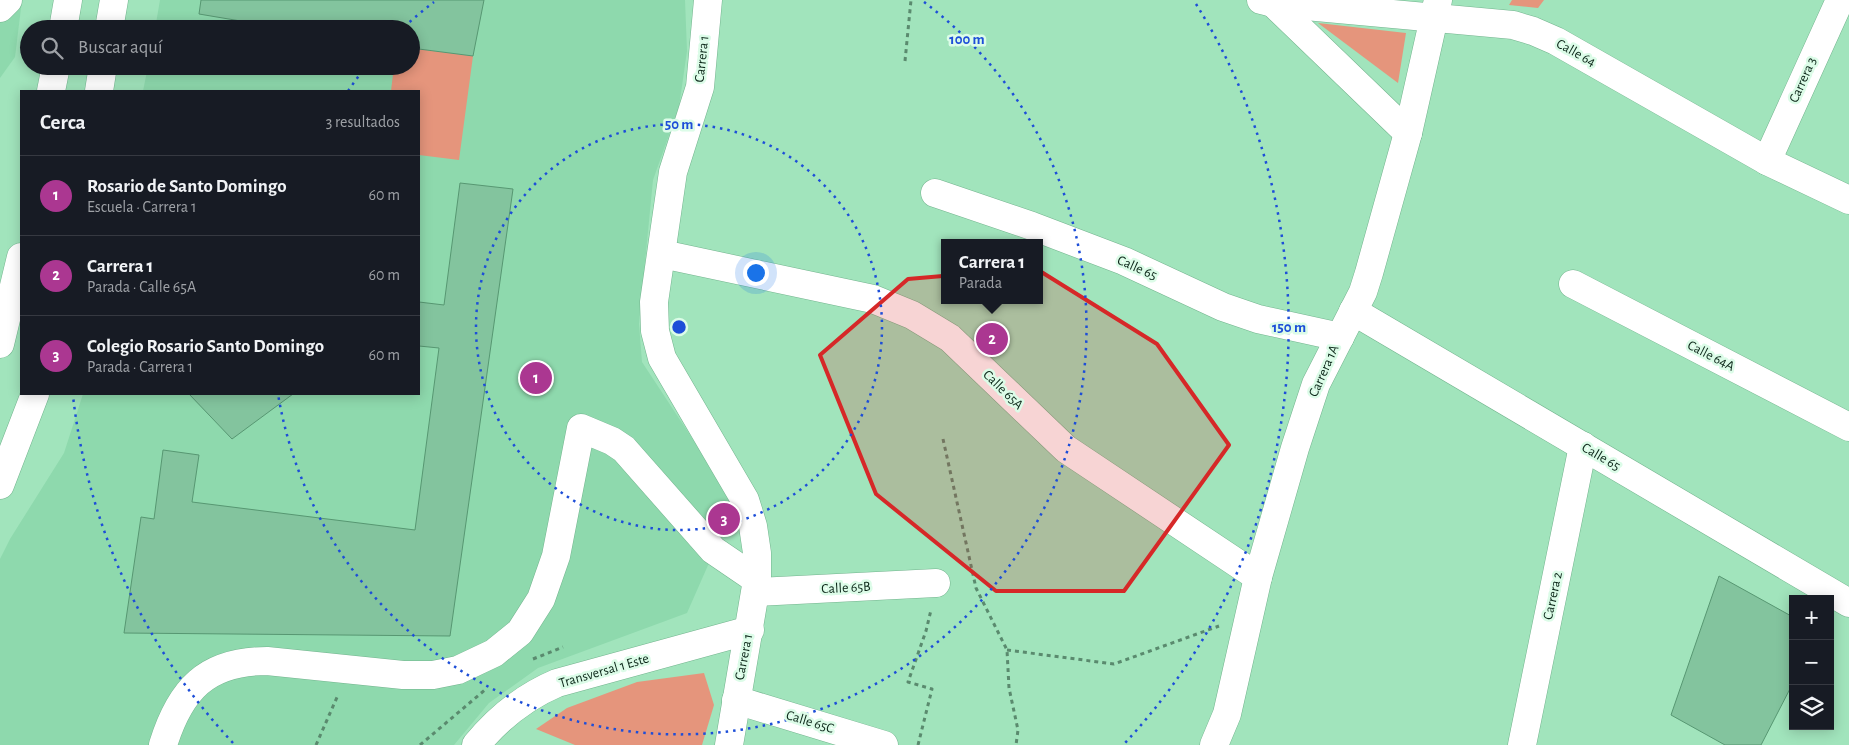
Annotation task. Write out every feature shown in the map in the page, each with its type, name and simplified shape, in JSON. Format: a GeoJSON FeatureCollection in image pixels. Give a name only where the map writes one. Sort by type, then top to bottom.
{"type":"FeatureCollection","features":[{"type":"Feature","properties":{"kind":"street"},"geometry":{"type":"LineString","coordinates":[[0,8],[8,0]]}},
{"type":"Feature","properties":{"kind":"street"},"geometry":{"type":"LineString","coordinates":[[65,20],[68,0]]}},
{"type":"Feature","properties":{"kind":"street"},"geometry":{"type":"LineString","coordinates":[[111,20],[114,0]]}},
{"type":"Feature","properties":{"kind":"street","name":"Carrera 1"},"geometry":{"type":"LineString","coordinates":[[708,0],[700,87],[673,172],[654,312],[655,331],[662,358],[745,500],[753,526],[757,553],[757,586],[729,745]]}},
{"type":"Feature","properties":{"kind":"street","name":"Carrera 3"},"geometry":{"type":"LineString","coordinates":[[1767,161],[1840,0]]}},
{"type":"Feature","properties":{"kind":"street","name":"Calle 64"},"geometry":{"type":"LineString","coordinates":[[1267,2],[1436,8],[1533,31],[1556,41],[1767,161],[1849,200]]}},
{"type":"Feature","properties":{"kind":"street","name":"Calle 64"},"geometry":{"type":"LineString","coordinates":[[1267,2],[1343,68],[1408,133]]}},
{"type":"Feature","properties":{"kind":"street","name":"Carrera 1A"},"geometry":{"type":"LineString","coordinates":[[1214,745],[1227,714],[1258,576],[1278,504],[1316,384],[1353,311],[1369,273],[1408,133],[1436,8]]}},
{"type":"Feature","properties":{"kind":"street"},"geometry":{"type":"LineString","coordinates":[[51,90],[54,75]]}},
{"type":"Feature","properties":{"kind":"street"},"geometry":{"type":"LineString","coordinates":[[99,90],[102,75]]}},
{"type":"Feature","properties":{"kind":"street","name":"Calle 65"},"geometry":{"type":"LineString","coordinates":[[935,193],[1032,226],[1124,261],[1223,307],[1249,316],[1340,337]]}},
{"type":"Feature","properties":{"kind":"street","name":"Calle 65A"},"geometry":{"type":"LineString","coordinates":[[662,254],[873,300],[931,326],[950,338],[1066,449],[1258,576]]}},
{"type":"Feature","properties":{"kind":"street"},"geometry":{"type":"LineString","coordinates":[[0,344],[20,261]]}},
{"type":"Feature","properties":{"kind":"street","name":"Calle 64A"},"geometry":{"type":"LineString","coordinates":[[1573,284],[1849,427]]}},
{"type":"Feature","properties":{"kind":"street","name":"Calle 65"},"geometry":{"type":"LineString","coordinates":[[1353,311],[1849,603]]}},
{"type":"Feature","properties":{"kind":"street"},"geometry":{"type":"LineString","coordinates":[[0,485],[35,395]]}},
{"type":"Feature","properties":{"kind":"street"},"geometry":{"type":"LineString","coordinates":[[163,745],[175,710],[183,697],[210,673],[229,664],[246,660],[267,661],[349,670],[433,675],[458,670],[494,653],[520,632],[541,599],[550,575],[581,428],[612,441],[624,449],[713,550],[757,586]]}},
{"type":"Feature","properties":{"kind":"street","name":"Carrera 2"},"geometry":{"type":"LineString","coordinates":[[1522,745],[1583,446]]}},
{"type":"Feature","properties":{"kind":"street","name":"Calle 65B"},"geometry":{"type":"LineString","coordinates":[[757,586],[936,583]]}},
{"type":"Feature","properties":{"kind":"street","name":"Transversal 1 Este"},"geometry":{"type":"LineString","coordinates":[[476,745],[498,720],[514,706],[534,693],[557,683],[750,630]]}},
{"type":"Feature","properties":{"kind":"street","name":"Calle 65C"},"geometry":{"type":"LineString","coordinates":[[736,700],[884,745]]}},
{"type":"Feature","properties":{"kind":"path"},"geometry":{"type":"LineString","coordinates":[[905,60],[911,0]]}},
{"type":"Feature","properties":{"kind":"path"},"geometry":{"type":"LineString","coordinates":[[943,439],[976,588],[1007,650],[1009,688],[1018,730],[1016,745]]}},
{"type":"Feature","properties":{"kind":"path"},"geometry":{"type":"LineString","coordinates":[[918,745],[932,689],[908,682],[926,631],[936,583]]}},
{"type":"Feature","properties":{"kind":"path"},"geometry":{"type":"LineString","coordinates":[[1007,650],[1114,664],[1250,615]]}},
{"type":"Feature","properties":{"kind":"path"},"geometry":{"type":"LineString","coordinates":[[316,745],[349,670]]}},
{"type":"Feature","properties":{"kind":"highlighted area"},"geometry":{"type":"Polygon","coordinates":[[[1035,268],[1157,344],[1229,445],[1124,591],[996,591],[876,494],[820,355],[908,279],[1035,268]]]}},
{"type":"Feature","properties":{"kind":"shaded area"},"geometry":{"type":"Polygon","coordinates":[[[0,0],[22,0],[15,57],[0,78],[0,0]]]}},
{"type":"Feature","properties":{"kind":"shaded area"},"geometry":{"type":"Polygon","coordinates":[[[160,0],[685,0],[687,51],[679,107],[653,180],[639,324],[642,362],[732,499],[709,563],[687,613],[538,668],[489,703],[454,745],[0,745],[0,559],[10,539],[64,453],[83,395],[420,395],[420,90],[143,90],[146,75],[420,75],[420,20],[157,20],[160,0]]]}},
{"type":"Feature","properties":{"kind":"shaded area"},"geometry":{"type":"Polygon","coordinates":[[[1512,0],[1544,0],[1538,8],[1509,5],[1512,0]]]}},
{"type":"Feature","properties":{"kind":"shaded area"},"geometry":{"type":"Polygon","coordinates":[[[1318,23],[1406,33],[1398,83],[1318,23]]]}},
{"type":"Feature","properties":{"kind":"shaded area"},"geometry":{"type":"Polygon","coordinates":[[[420,49],[473,56],[459,160],[420,155],[420,90],[391,90],[393,75],[420,75],[420,49]]]}},
{"type":"Feature","properties":{"kind":"shaded area"},"geometry":{"type":"Polygon","coordinates":[[[704,673],[714,705],[702,745],[575,745],[536,729],[567,708],[637,682],[704,673]]]}},
{"type":"Feature","properties":{"kind":"building"},"geometry":{"type":"Polygon","coordinates":[[[201,0],[484,0],[473,56],[420,49],[420,20],[235,20],[199,14],[201,0]]]}},
{"type":"Feature","properties":{"kind":"building"},"geometry":{"type":"Polygon","coordinates":[[[460,183],[513,189],[450,636],[124,633],[141,517],[154,519],[163,450],[199,455],[192,502],[415,530],[439,348],[420,346],[420,302],[444,305],[460,183]]]}},
{"type":"Feature","properties":{"kind":"building"},"geometry":{"type":"Polygon","coordinates":[[[190,395],[292,395],[232,439],[190,395]]]}},
{"type":"Feature","properties":{"kind":"building"},"geometry":{"type":"Polygon","coordinates":[[[1719,576],[1789,615],[1789,691],[1761,745],[1725,745],[1671,715],[1719,576]]]}},
{"type":"Feature","properties":{"kind":"place","name":"Carrera 1"},"geometry":{"type":"Point","coordinates":[992,339]}},
{"type":"Feature","properties":{"kind":"place","name":"Rosario de Santo Domingo"},"geometry":{"type":"Point","coordinates":[536,378]}},
{"type":"Feature","properties":{"kind":"place","name":"Colegio Rosario Santo Domingo"},"geometry":{"type":"Point","coordinates":[724,519]}}]}
